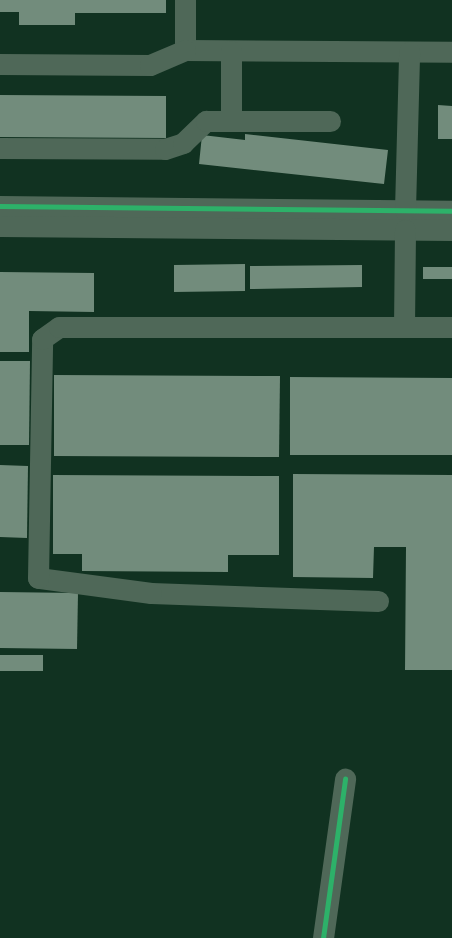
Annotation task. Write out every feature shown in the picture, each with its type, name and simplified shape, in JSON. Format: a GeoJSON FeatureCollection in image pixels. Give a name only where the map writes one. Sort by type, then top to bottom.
{"type":"FeatureCollection","features":[{"type":"Feature","properties":{"kind":"street"},"geometry":{"type":"LineString","coordinates":[[185,0],[185,50]]}},
{"type":"Feature","properties":{"kind":"street"},"geometry":{"type":"LineString","coordinates":[[0,64],[150,66],[185,50],[452,52]]}},
{"type":"Feature","properties":{"kind":"street"},"geometry":{"type":"LineString","coordinates":[[231,51],[231,121]]}},
{"type":"Feature","properties":{"kind":"street"},"geometry":{"type":"LineString","coordinates":[[404,327],[409,52]]}},
{"type":"Feature","properties":{"kind":"street"},"geometry":{"type":"LineString","coordinates":[[0,148],[165,149],[183,143],[206,121],[330,121]]}},
{"type":"Feature","properties":{"kind":"street"},"geometry":{"type":"LineString","coordinates":[[0,206],[405,220],[452,230]]}},
{"type":"Feature","properties":{"kind":"street"},"geometry":{"type":"LineString","coordinates":[[0,226],[405,220],[452,210]]}},
{"type":"Feature","properties":{"kind":"street"},"geometry":{"type":"LineString","coordinates":[[378,602],[151,593],[38,578],[42,339],[59,327],[452,327]]}},
{"type":"Feature","properties":{"kind":"street"},"geometry":{"type":"LineString","coordinates":[[323,938],[345,779]]}},
{"type":"Feature","properties":{"kind":"building"},"geometry":{"type":"Polygon","coordinates":[[[0,0],[166,0],[166,13],[75,13],[75,25],[19,25],[19,12],[0,12],[0,0]]]}},
{"type":"Feature","properties":{"kind":"building"},"geometry":{"type":"Polygon","coordinates":[[[0,95],[166,96],[166,138],[0,137],[0,95]]]}},
{"type":"Feature","properties":{"kind":"building"},"geometry":{"type":"Polygon","coordinates":[[[438,105],[452,106],[452,139],[438,139],[438,105]]]}},
{"type":"Feature","properties":{"kind":"building"},"geometry":{"type":"Polygon","coordinates":[[[245,134],[388,150],[384,184],[199,164],[202,135],[245,140],[245,134]]]}},
{"type":"Feature","properties":{"kind":"building"},"geometry":{"type":"Polygon","coordinates":[[[245,264],[245,291],[174,292],[174,265],[245,264]]]}},
{"type":"Feature","properties":{"kind":"building"},"geometry":{"type":"Polygon","coordinates":[[[362,265],[362,287],[250,289],[250,266],[362,265]]]}},
{"type":"Feature","properties":{"kind":"building"},"geometry":{"type":"Polygon","coordinates":[[[423,267],[452,267],[452,279],[423,279],[423,267]]]}},
{"type":"Feature","properties":{"kind":"building"},"geometry":{"type":"Polygon","coordinates":[[[0,272],[94,273],[94,312],[29,311],[29,352],[0,352],[0,272]]]}},
{"type":"Feature","properties":{"kind":"building"},"geometry":{"type":"Polygon","coordinates":[[[0,361],[30,361],[29,445],[0,445],[0,361]]]}},
{"type":"Feature","properties":{"kind":"building"},"geometry":{"type":"Polygon","coordinates":[[[54,375],[280,376],[279,457],[54,456],[54,375]]]}},
{"type":"Feature","properties":{"kind":"building"},"geometry":{"type":"Polygon","coordinates":[[[290,377],[452,378],[452,455],[290,455],[290,377]]]}},
{"type":"Feature","properties":{"kind":"building"},"geometry":{"type":"Polygon","coordinates":[[[0,465],[28,466],[27,538],[0,537],[0,465]]]}},
{"type":"Feature","properties":{"kind":"building"},"geometry":{"type":"Polygon","coordinates":[[[293,474],[452,475],[452,670],[405,670],[406,547],[374,547],[373,578],[293,577],[293,474]]]}},
{"type":"Feature","properties":{"kind":"building"},"geometry":{"type":"Polygon","coordinates":[[[53,475],[279,476],[279,555],[228,555],[228,572],[82,571],[82,554],[53,554],[53,475]]]}},
{"type":"Feature","properties":{"kind":"building"},"geometry":{"type":"Polygon","coordinates":[[[0,592],[78,593],[77,649],[0,648],[0,592]]]}},
{"type":"Feature","properties":{"kind":"building"},"geometry":{"type":"Polygon","coordinates":[[[0,655],[43,655],[43,671],[0,671],[0,655]]]}},
{"type":"Feature","properties":{"kind":"cycle path"},"geometry":{"type":"LineString","coordinates":[[0,206],[452,211]]}},
{"type":"Feature","properties":{"kind":"cycle path"},"geometry":{"type":"LineString","coordinates":[[323,938],[345,779]]}}]}
